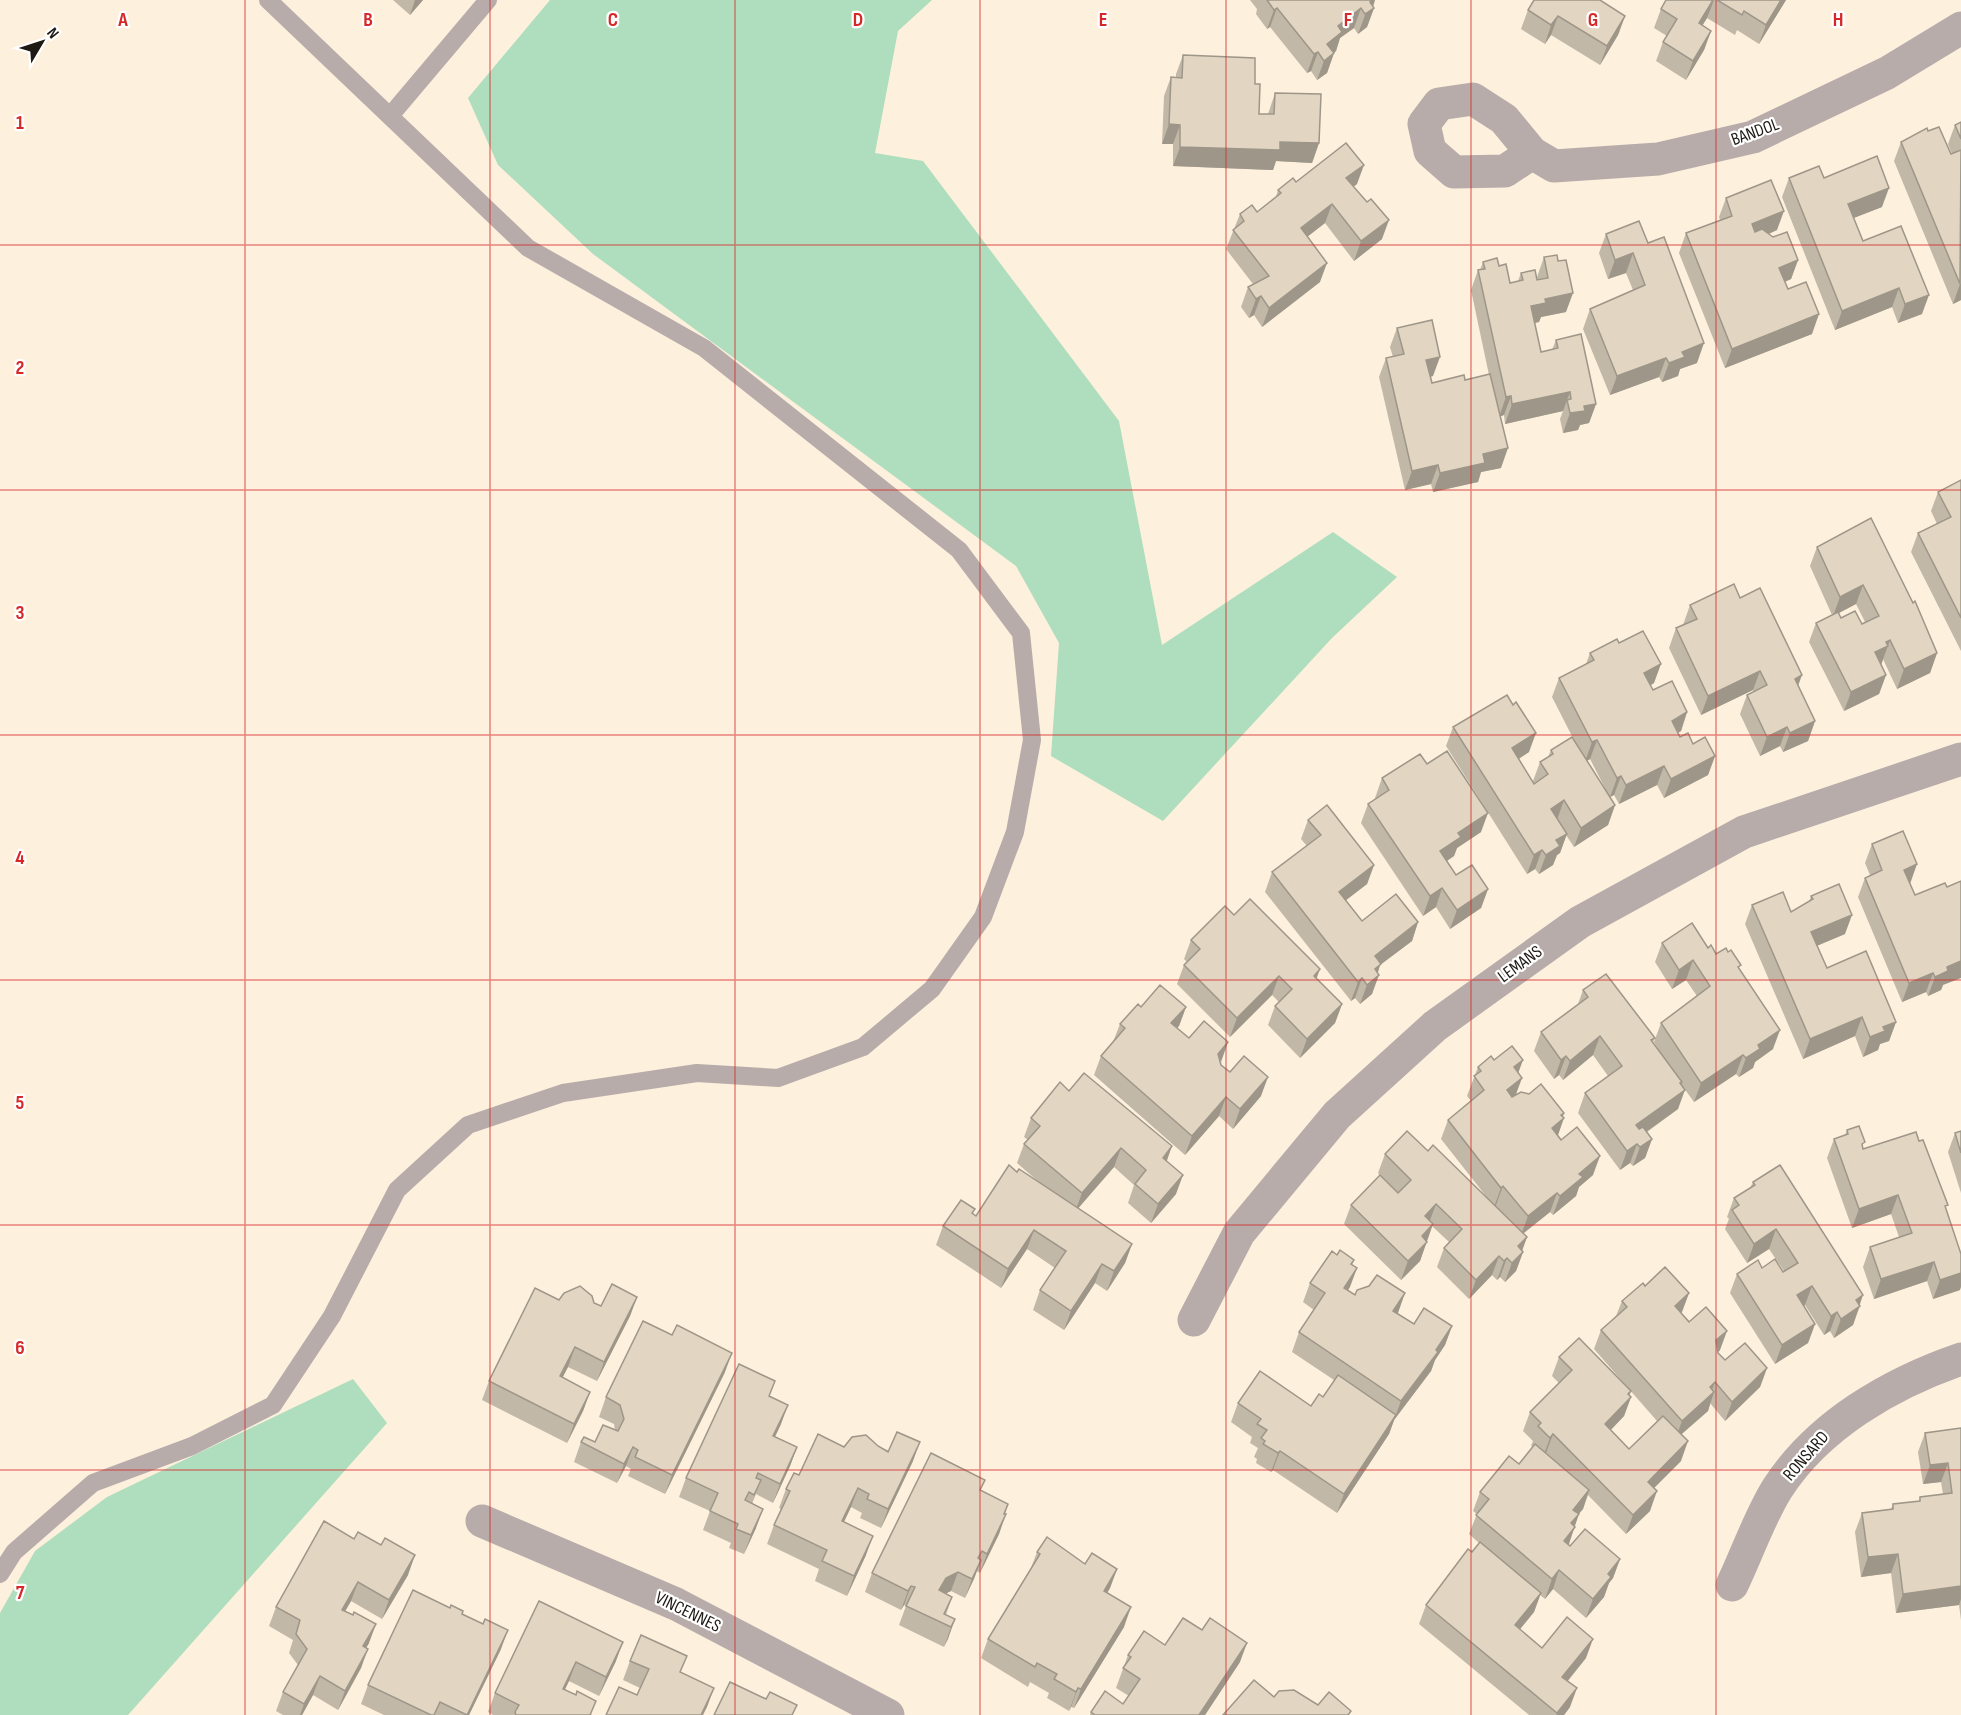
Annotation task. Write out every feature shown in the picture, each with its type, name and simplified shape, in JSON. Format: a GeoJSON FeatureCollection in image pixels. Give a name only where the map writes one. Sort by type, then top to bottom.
{"type":"FeatureCollection","features":[{"type":"Feature","properties":{"kind":"street","name":"BANDOL"},"geometry":{"type":"LineString","coordinates":[[1532,153],[1554,165],[1658,159],[1753,136],[1887,74],[1961,28]]}},
{"type":"Feature","properties":{"kind":"street","name":"LEMANS"},"geometry":{"type":"LineString","coordinates":[[1194,1320],[1239,1233],[1246,1224],[1337,1115],[1435,1026],[1580,922],[1744,832],[1961,759]]}},
{"type":"Feature","properties":{"kind":"street","name":"RONSARD"},"geometry":{"type":"LineString","coordinates":[[1732,1585],[1777,1489],[1826,1430],[1921,1373],[1961,1359]]}},
{"type":"Feature","properties":{"kind":"street","name":"VINCENNES"},"geometry":{"type":"LineString","coordinates":[[482,1521],[676,1604],[888,1715]]}},
{"type":"Feature","properties":{"kind":"lane"},"geometry":{"type":"LineString","coordinates":[[0,1574],[14,1552],[93,1483],[192,1446],[273,1405],[332,1316],[397,1190],[468,1125],[563,1093],[674,1076],[697,1073],[778,1078],[863,1047],[932,989],[982,917],[1015,832],[1032,740],[1021,633],[959,550],[704,348],[528,248],[268,0]]}},
{"type":"Feature","properties":{"kind":"lane"},"geometry":{"type":"LineString","coordinates":[[390,116],[488,0]]}},
{"type":"Feature","properties":{"kind":"green space"},"geometry":{"type":"Polygon","coordinates":[[[550,0],[932,0],[898,31],[875,153],[923,161],[1119,421],[1162,645],[1333,532],[1397,577],[1332,638],[1163,821],[1051,756],[1059,643],[1016,566],[593,254],[498,165],[468,98],[550,0]]]}},
{"type":"Feature","properties":{"kind":"green space"},"geometry":{"type":"Polygon","coordinates":[[[353,1379],[387,1423],[128,1715],[0,1715],[0,1613],[35,1551],[107,1497],[353,1379]]]}},
{"type":"Feature","properties":{"kind":"building"},"geometry":{"type":"Polygon","coordinates":[[[1267,0],[1372,0],[1370,2],[1374,8],[1365,14],[1361,8],[1338,26],[1342,32],[1327,44],[1334,53],[1324,61],[1318,52],[1314,54],[1277,8],[1274,10],[1267,0]]]}},
{"type":"Feature","properties":{"kind":"building"},"geometry":{"type":"Polygon","coordinates":[[[1534,0],[1600,0],[1625,16],[1607,46],[1558,16],[1551,25],[1528,10],[1534,0]]]}},
{"type":"Feature","properties":{"kind":"building"},"geometry":{"type":"Polygon","coordinates":[[[1666,0],[1713,0],[1699,23],[1711,31],[1693,61],[1663,42],[1677,19],[1661,9],[1666,0]]]}},
{"type":"Feature","properties":{"kind":"building"},"geometry":{"type":"Polygon","coordinates":[[[1717,0],[1781,0],[1766,25],[1744,11],[1742,15],[1717,0]]]}},
{"type":"Feature","properties":{"kind":"building"},"geometry":{"type":"Polygon","coordinates":[[[1183,55],[1255,58],[1255,84],[1260,84],[1259,114],[1274,114],[1275,93],[1321,94],[1319,143],[1280,142],[1280,150],[1180,147],[1180,125],[1169,124],[1171,77],[1182,78],[1183,55]]]}},
{"type":"Feature","properties":{"kind":"building"},"geometry":{"type":"Polygon","coordinates":[[[1961,122],[1961,139],[1955,125],[1961,122]]]}},
{"type":"Feature","properties":{"kind":"building"},"geometry":{"type":"Polygon","coordinates":[[[1939,127],[1951,154],[1961,150],[1960,284],[1901,142],[1927,128],[1928,131],[1939,127]]]}},
{"type":"Feature","properties":{"kind":"building"},"geometry":{"type":"Polygon","coordinates":[[[1346,143],[1364,165],[1346,178],[1367,202],[1371,199],[1389,220],[1361,241],[1332,204],[1301,228],[1327,263],[1269,308],[1261,296],[1256,299],[1248,287],[1269,276],[1233,230],[1244,221],[1240,214],[1252,205],[1257,212],[1281,193],[1278,190],[1293,178],[1296,182],[1346,143]]]}},
{"type":"Feature","properties":{"kind":"building"},"geometry":{"type":"Polygon","coordinates":[[[1877,156],[1889,188],[1848,204],[1863,241],[1901,226],[1929,295],[1905,304],[1899,288],[1842,311],[1789,178],[1819,166],[1824,178],[1877,156]]]}},
{"type":"Feature","properties":{"kind":"building"},"geometry":{"type":"Polygon","coordinates":[[[1771,180],[1784,211],[1752,224],[1755,232],[1762,229],[1773,237],[1787,232],[1798,260],[1779,268],[1788,289],[1806,282],[1819,314],[1732,349],[1686,233],[1732,216],[1726,198],[1771,180]]]}},
{"type":"Feature","properties":{"kind":"building"},"geometry":{"type":"Polygon","coordinates":[[[1639,221],[1648,243],[1664,237],[1704,343],[1682,352],[1685,357],[1669,363],[1666,358],[1617,376],[1590,309],[1645,285],[1633,253],[1615,260],[1606,234],[1639,221]]]}},
{"type":"Feature","properties":{"kind":"building"},"geometry":{"type":"Polygon","coordinates":[[[1557,255],[1558,261],[1566,260],[1573,293],[1545,299],[1546,303],[1531,306],[1541,352],[1558,348],[1556,340],[1581,334],[1596,404],[1584,406],[1585,411],[1570,413],[1567,400],[1571,399],[1570,392],[1512,404],[1511,396],[1506,397],[1478,270],[1485,269],[1483,262],[1497,258],[1499,266],[1506,264],[1510,283],[1523,280],[1521,273],[1535,270],[1537,280],[1548,278],[1544,257],[1557,255]]]}},
{"type":"Feature","properties":{"kind":"building"},"geometry":{"type":"Polygon","coordinates":[[[1432,320],[1440,357],[1426,360],[1432,383],[1464,375],[1465,380],[1490,374],[1508,448],[1483,454],[1485,463],[1440,473],[1438,465],[1412,471],[1386,358],[1404,354],[1397,328],[1432,320]]]}},
{"type":"Feature","properties":{"kind":"building"},"geometry":{"type":"Polygon","coordinates":[[[1961,480],[1961,618],[1918,533],[1951,517],[1938,492],[1961,480]]]}},
{"type":"Feature","properties":{"kind":"building"},"geometry":{"type":"Polygon","coordinates":[[[1871,518],[1913,603],[1915,601],[1937,653],[1904,669],[1890,640],[1886,642],[1888,646],[1875,652],[1886,675],[1851,692],[1816,623],[1838,612],[1841,618],[1855,611],[1862,624],[1879,616],[1863,585],[1840,597],[1817,547],[1871,518]]]}},
{"type":"Feature","properties":{"kind":"building"},"geometry":{"type":"Polygon","coordinates":[[[1734,584],[1740,598],[1760,588],[1802,675],[1795,679],[1815,721],[1790,733],[1787,727],[1767,737],[1747,695],[1767,685],[1760,671],[1708,696],[1676,628],[1697,619],[1690,605],[1734,584]]]}},
{"type":"Feature","properties":{"kind":"building"},"geometry":{"type":"Polygon","coordinates":[[[1643,631],[1661,664],[1644,673],[1653,690],[1672,681],[1687,712],[1672,721],[1680,737],[1688,733],[1693,744],[1705,737],[1715,756],[1671,779],[1664,766],[1626,785],[1621,776],[1617,778],[1597,740],[1592,742],[1559,678],[1594,660],[1590,653],[1617,639],[1619,643],[1643,631]]]}},
{"type":"Feature","properties":{"kind":"building"},"geometry":{"type":"Polygon","coordinates":[[[1507,695],[1513,705],[1516,702],[1536,733],[1512,748],[1534,784],[1548,774],[1540,762],[1553,754],[1551,750],[1572,737],[1615,805],[1581,828],[1564,800],[1551,809],[1567,834],[1556,840],[1560,846],[1546,855],[1542,850],[1534,855],[1453,727],[1507,695]]]}},
{"type":"Feature","properties":{"kind":"building"},"geometry":{"type":"Polygon","coordinates":[[[1447,751],[1488,813],[1458,833],[1461,837],[1440,851],[1456,875],[1472,865],[1488,889],[1457,910],[1442,888],[1430,896],[1368,804],[1389,790],[1382,778],[1420,754],[1427,764],[1447,751]]]}},
{"type":"Feature","properties":{"kind":"building"},"geometry":{"type":"Polygon","coordinates":[[[1327,805],[1374,865],[1339,892],[1362,921],[1396,894],[1418,922],[1375,956],[1381,964],[1375,969],[1379,975],[1367,985],[1362,978],[1358,982],[1272,872],[1321,835],[1308,820],[1327,805]]]}},
{"type":"Feature","properties":{"kind":"building"},"geometry":{"type":"Polygon","coordinates":[[[1903,831],[1917,864],[1904,870],[1915,895],[1945,883],[1947,887],[1961,881],[1961,961],[1947,967],[1948,971],[1935,977],[1933,973],[1909,983],[1865,878],[1882,870],[1872,844],[1903,831]]]}},
{"type":"Feature","properties":{"kind":"building"},"geometry":{"type":"Polygon","coordinates":[[[1839,884],[1852,915],[1811,932],[1827,968],[1866,951],[1896,1022],[1883,1027],[1885,1031],[1870,1037],[1862,1017],[1810,1039],[1752,905],[1783,892],[1791,912],[1813,899],[1811,896],[1839,884]]]}},
{"type":"Feature","properties":{"kind":"building"},"geometry":{"type":"Polygon","coordinates":[[[1250,899],[1320,969],[1314,976],[1342,1004],[1307,1039],[1275,1006],[1292,989],[1279,976],[1237,1018],[1184,965],[1200,949],[1191,940],[1225,906],[1234,915],[1250,899]]]}},
{"type":"Feature","properties":{"kind":"building"},"geometry":{"type":"Polygon","coordinates":[[[1692,923],[1708,948],[1711,945],[1716,954],[1726,948],[1728,952],[1731,950],[1741,965],[1738,967],[1780,1030],[1758,1045],[1760,1049],[1746,1058],[1743,1055],[1701,1083],[1661,1023],[1710,986],[1693,960],[1679,970],[1662,943],[1692,923]]]}},
{"type":"Feature","properties":{"kind":"building"},"geometry":{"type":"Polygon","coordinates":[[[1606,974],[1655,1038],[1651,1040],[1682,1082],[1680,1083],[1685,1090],[1636,1125],[1639,1129],[1643,1127],[1652,1139],[1640,1147],[1637,1144],[1627,1151],[1585,1093],[1622,1066],[1600,1036],[1570,1061],[1566,1056],[1561,1060],[1541,1032],[1588,997],[1583,990],[1606,974]]]}},
{"type":"Feature","properties":{"kind":"building"},"geometry":{"type":"Polygon","coordinates":[[[1160,985],[1186,1007],[1171,1023],[1189,1038],[1204,1021],[1228,1042],[1218,1054],[1221,1065],[1230,1072],[1244,1056],[1268,1077],[1240,1109],[1226,1097],[1192,1136],[1101,1056],[1125,1028],[1120,1024],[1138,1004],[1141,1007],[1160,985]]]}},
{"type":"Feature","properties":{"kind":"building"},"geometry":{"type":"Polygon","coordinates":[[[1512,1046],[1523,1060],[1514,1067],[1522,1078],[1507,1090],[1512,1097],[1521,1092],[1529,1094],[1541,1084],[1564,1113],[1561,1115],[1564,1118],[1552,1128],[1561,1140],[1577,1127],[1600,1156],[1579,1174],[1583,1177],[1560,1196],[1557,1193],[1528,1216],[1503,1186],[1501,1188],[1448,1120],[1484,1090],[1474,1076],[1481,1071],[1478,1067],[1491,1056],[1494,1060],[1512,1046]]]}},
{"type":"Feature","properties":{"kind":"building"},"geometry":{"type":"Polygon","coordinates":[[[1084,1073],[1172,1146],[1163,1158],[1183,1175],[1158,1204],[1135,1184],[1146,1170],[1121,1148],[1082,1193],[1024,1144],[1040,1126],[1031,1118],[1060,1082],[1069,1091],[1084,1073]]]}},
{"type":"Feature","properties":{"kind":"building"},"geometry":{"type":"Polygon","coordinates":[[[1859,1126],[1865,1142],[1862,1144],[1863,1149],[1916,1132],[1919,1141],[1923,1140],[1948,1205],[1945,1206],[1961,1254],[1961,1273],[1940,1280],[1934,1262],[1881,1279],[1870,1247],[1912,1233],[1898,1195],[1859,1209],[1834,1139],[1848,1134],[1847,1130],[1859,1126]]]}},
{"type":"Feature","properties":{"kind":"building"},"geometry":{"type":"Polygon","coordinates":[[[1407,1131],[1428,1151],[1433,1145],[1527,1237],[1518,1246],[1523,1252],[1512,1263],[1507,1258],[1504,1261],[1499,1256],[1476,1280],[1444,1248],[1462,1229],[1436,1204],[1425,1216],[1433,1224],[1422,1236],[1427,1242],[1408,1261],[1351,1205],[1380,1175],[1398,1193],[1411,1180],[1385,1154],[1407,1131]]]}},
{"type":"Feature","properties":{"kind":"building"},"geometry":{"type":"Polygon","coordinates":[[[1961,1131],[1961,1153],[1955,1133],[1961,1131]]]}},
{"type":"Feature","properties":{"kind":"building"},"geometry":{"type":"Polygon","coordinates":[[[1009,1165],[1017,1172],[1019,1169],[1132,1244],[1114,1271],[1102,1264],[1071,1311],[1040,1290],[1066,1251],[1034,1230],[1008,1269],[943,1226],[961,1200],[975,1209],[972,1213],[976,1216],[1009,1165]]]}},
{"type":"Feature","properties":{"kind":"building"},"geometry":{"type":"Polygon","coordinates":[[[1780,1165],[1863,1295],[1856,1300],[1860,1306],[1841,1319],[1837,1312],[1831,1316],[1812,1286],[1797,1295],[1815,1324],[1782,1345],[1737,1274],[1758,1260],[1762,1268],[1775,1259],[1783,1272],[1798,1263],[1776,1229],[1754,1244],[1732,1210],[1739,1205],[1734,1198],[1755,1185],[1753,1182],[1780,1165]]]}},
{"type":"Feature","properties":{"kind":"building"},"geometry":{"type":"Polygon","coordinates":[[[1340,1250],[1354,1260],[1351,1264],[1357,1268],[1344,1288],[1355,1295],[1357,1290],[1369,1286],[1377,1275],[1405,1293],[1393,1311],[1414,1324],[1424,1308],[1452,1326],[1436,1350],[1438,1352],[1401,1401],[1299,1332],[1325,1293],[1310,1283],[1332,1251],[1337,1255],[1340,1250]]]}},
{"type":"Feature","properties":{"kind":"building"},"geometry":{"type":"Polygon","coordinates":[[[1665,1267],[1689,1293],[1675,1306],[1689,1322],[1706,1307],[1727,1331],[1716,1340],[1718,1353],[1725,1360],[1745,1343],[1767,1368],[1732,1402],[1715,1382],[1710,1387],[1714,1392],[1682,1421],[1601,1330],[1627,1307],[1622,1301],[1643,1283],[1645,1286],[1665,1267]]]}},
{"type":"Feature","properties":{"kind":"building"},"geometry":{"type":"Polygon","coordinates":[[[612,1284],[637,1297],[604,1362],[575,1347],[560,1376],[590,1392],[574,1424],[489,1381],[535,1288],[559,1300],[564,1293],[580,1286],[592,1296],[594,1303],[601,1306],[612,1284]]]}},
{"type":"Feature","properties":{"kind":"building"},"geometry":{"type":"Polygon","coordinates":[[[643,1321],[672,1335],[677,1325],[732,1353],[672,1475],[635,1457],[638,1450],[633,1447],[624,1464],[581,1442],[584,1437],[595,1442],[603,1425],[618,1431],[624,1419],[620,1405],[606,1397],[643,1321]]]}},
{"type":"Feature","properties":{"kind":"building"},"geometry":{"type":"Polygon","coordinates":[[[1579,1338],[1631,1391],[1628,1394],[1631,1397],[1605,1424],[1629,1449],[1663,1416],[1688,1441],[1648,1482],[1657,1491],[1633,1515],[1553,1434],[1550,1438],[1538,1426],[1541,1423],[1530,1412],[1572,1370],[1559,1357],[1579,1338]]]}},
{"type":"Feature","properties":{"kind":"building"},"geometry":{"type":"Polygon","coordinates":[[[739,1364],[775,1381],[769,1396],[788,1405],[773,1436],[797,1447],[780,1484],[758,1473],[756,1478],[761,1480],[754,1495],[749,1492],[745,1500],[763,1509],[751,1535],[736,1529],[738,1524],[710,1511],[718,1493],[686,1478],[739,1364]]]}},
{"type":"Feature","properties":{"kind":"building"},"geometry":{"type":"Polygon","coordinates":[[[1260,1371],[1311,1406],[1319,1394],[1323,1397],[1338,1375],[1396,1415],[1344,1494],[1280,1451],[1278,1453],[1263,1444],[1265,1441],[1261,1438],[1267,1430],[1257,1424],[1261,1419],[1238,1403],[1260,1371]]]}},
{"type":"Feature","properties":{"kind":"building"},"geometry":{"type":"Polygon","coordinates":[[[1961,1428],[1961,1586],[1903,1594],[1898,1554],[1868,1557],[1862,1513],[1893,1509],[1893,1504],[1920,1501],[1920,1497],[1952,1493],[1948,1463],[1930,1465],[1925,1433],[1961,1428]]]}},
{"type":"Feature","properties":{"kind":"building"},"geometry":{"type":"Polygon","coordinates":[[[897,1432],[920,1442],[888,1509],[867,1499],[869,1494],[858,1488],[842,1521],[873,1536],[854,1576],[822,1561],[827,1550],[774,1525],[790,1491],[786,1489],[794,1473],[799,1475],[818,1434],[844,1447],[852,1437],[866,1435],[888,1452],[897,1432]]]}},
{"type":"Feature","properties":{"kind":"building"},"geometry":{"type":"Polygon","coordinates":[[[1535,1444],[1589,1490],[1573,1510],[1579,1514],[1571,1523],[1575,1527],[1564,1541],[1570,1546],[1585,1529],[1620,1559],[1608,1574],[1611,1577],[1593,1599],[1559,1570],[1552,1579],[1476,1515],[1489,1499],[1480,1492],[1509,1456],[1519,1464],[1535,1444]]]}},
{"type":"Feature","properties":{"kind":"building"},"geometry":{"type":"Polygon","coordinates":[[[931,1453],[985,1480],[980,1490],[1008,1504],[1004,1514],[1006,1514],[987,1554],[982,1551],[978,1558],[981,1560],[972,1579],[958,1572],[946,1578],[939,1590],[952,1597],[944,1614],[955,1619],[951,1627],[906,1606],[915,1587],[911,1586],[908,1591],[872,1573],[931,1453]]]}},
{"type":"Feature","properties":{"kind":"building"},"geometry":{"type":"Polygon","coordinates":[[[324,1521],[354,1539],[358,1532],[381,1545],[385,1538],[415,1555],[389,1600],[358,1582],[342,1610],[353,1615],[354,1612],[376,1624],[363,1646],[368,1649],[345,1691],[320,1676],[304,1704],[283,1692],[307,1649],[296,1634],[300,1620],[276,1607],[324,1521]]]}},
{"type":"Feature","properties":{"kind":"building"},"geometry":{"type":"Polygon","coordinates":[[[1047,1537],[1085,1564],[1092,1553],[1117,1569],[1104,1591],[1131,1607],[1081,1689],[1078,1688],[1076,1692],[1054,1679],[1057,1674],[1037,1663],[1035,1667],[988,1639],[1040,1554],[1037,1552],[1047,1537]]]}},
{"type":"Feature","properties":{"kind":"building"},"geometry":{"type":"Polygon","coordinates":[[[1480,1542],[1541,1593],[1515,1625],[1542,1648],[1567,1617],[1593,1639],[1562,1677],[1577,1688],[1557,1713],[1426,1605],[1468,1549],[1472,1552],[1480,1542]]]}},
{"type":"Feature","properties":{"kind":"building"},"geometry":{"type":"Polygon","coordinates":[[[413,1590],[450,1608],[451,1605],[463,1611],[462,1614],[483,1624],[485,1619],[508,1630],[467,1715],[440,1702],[434,1715],[431,1715],[368,1685],[413,1590]]]}},
{"type":"Feature","properties":{"kind":"building"},"geometry":{"type":"Polygon","coordinates":[[[539,1601],[623,1642],[606,1677],[576,1662],[563,1689],[576,1695],[577,1691],[596,1701],[590,1715],[516,1715],[515,1712],[519,1705],[495,1693],[539,1601]]]}},
{"type":"Feature","properties":{"kind":"building"},"geometry":{"type":"Polygon","coordinates":[[[1183,1618],[1202,1630],[1210,1618],[1247,1643],[1199,1715],[1095,1715],[1091,1712],[1105,1691],[1123,1704],[1140,1679],[1123,1668],[1131,1657],[1128,1655],[1144,1631],[1165,1645],[1183,1618]]]}},
{"type":"Feature","properties":{"kind":"building"},"geometry":{"type":"Polygon","coordinates":[[[641,1635],[687,1656],[680,1672],[714,1688],[701,1715],[606,1715],[619,1687],[637,1695],[649,1669],[630,1661],[641,1635]]]}},
{"type":"Feature","properties":{"kind":"building"},"geometry":{"type":"Polygon","coordinates":[[[1254,1680],[1274,1697],[1279,1691],[1294,1690],[1318,1705],[1329,1692],[1351,1711],[1348,1715],[1223,1715],[1254,1680]]]}},
{"type":"Feature","properties":{"kind":"building"},"geometry":{"type":"Polygon","coordinates":[[[730,1682],[766,1699],[770,1692],[797,1705],[792,1715],[714,1715],[730,1682]]]}}]}
